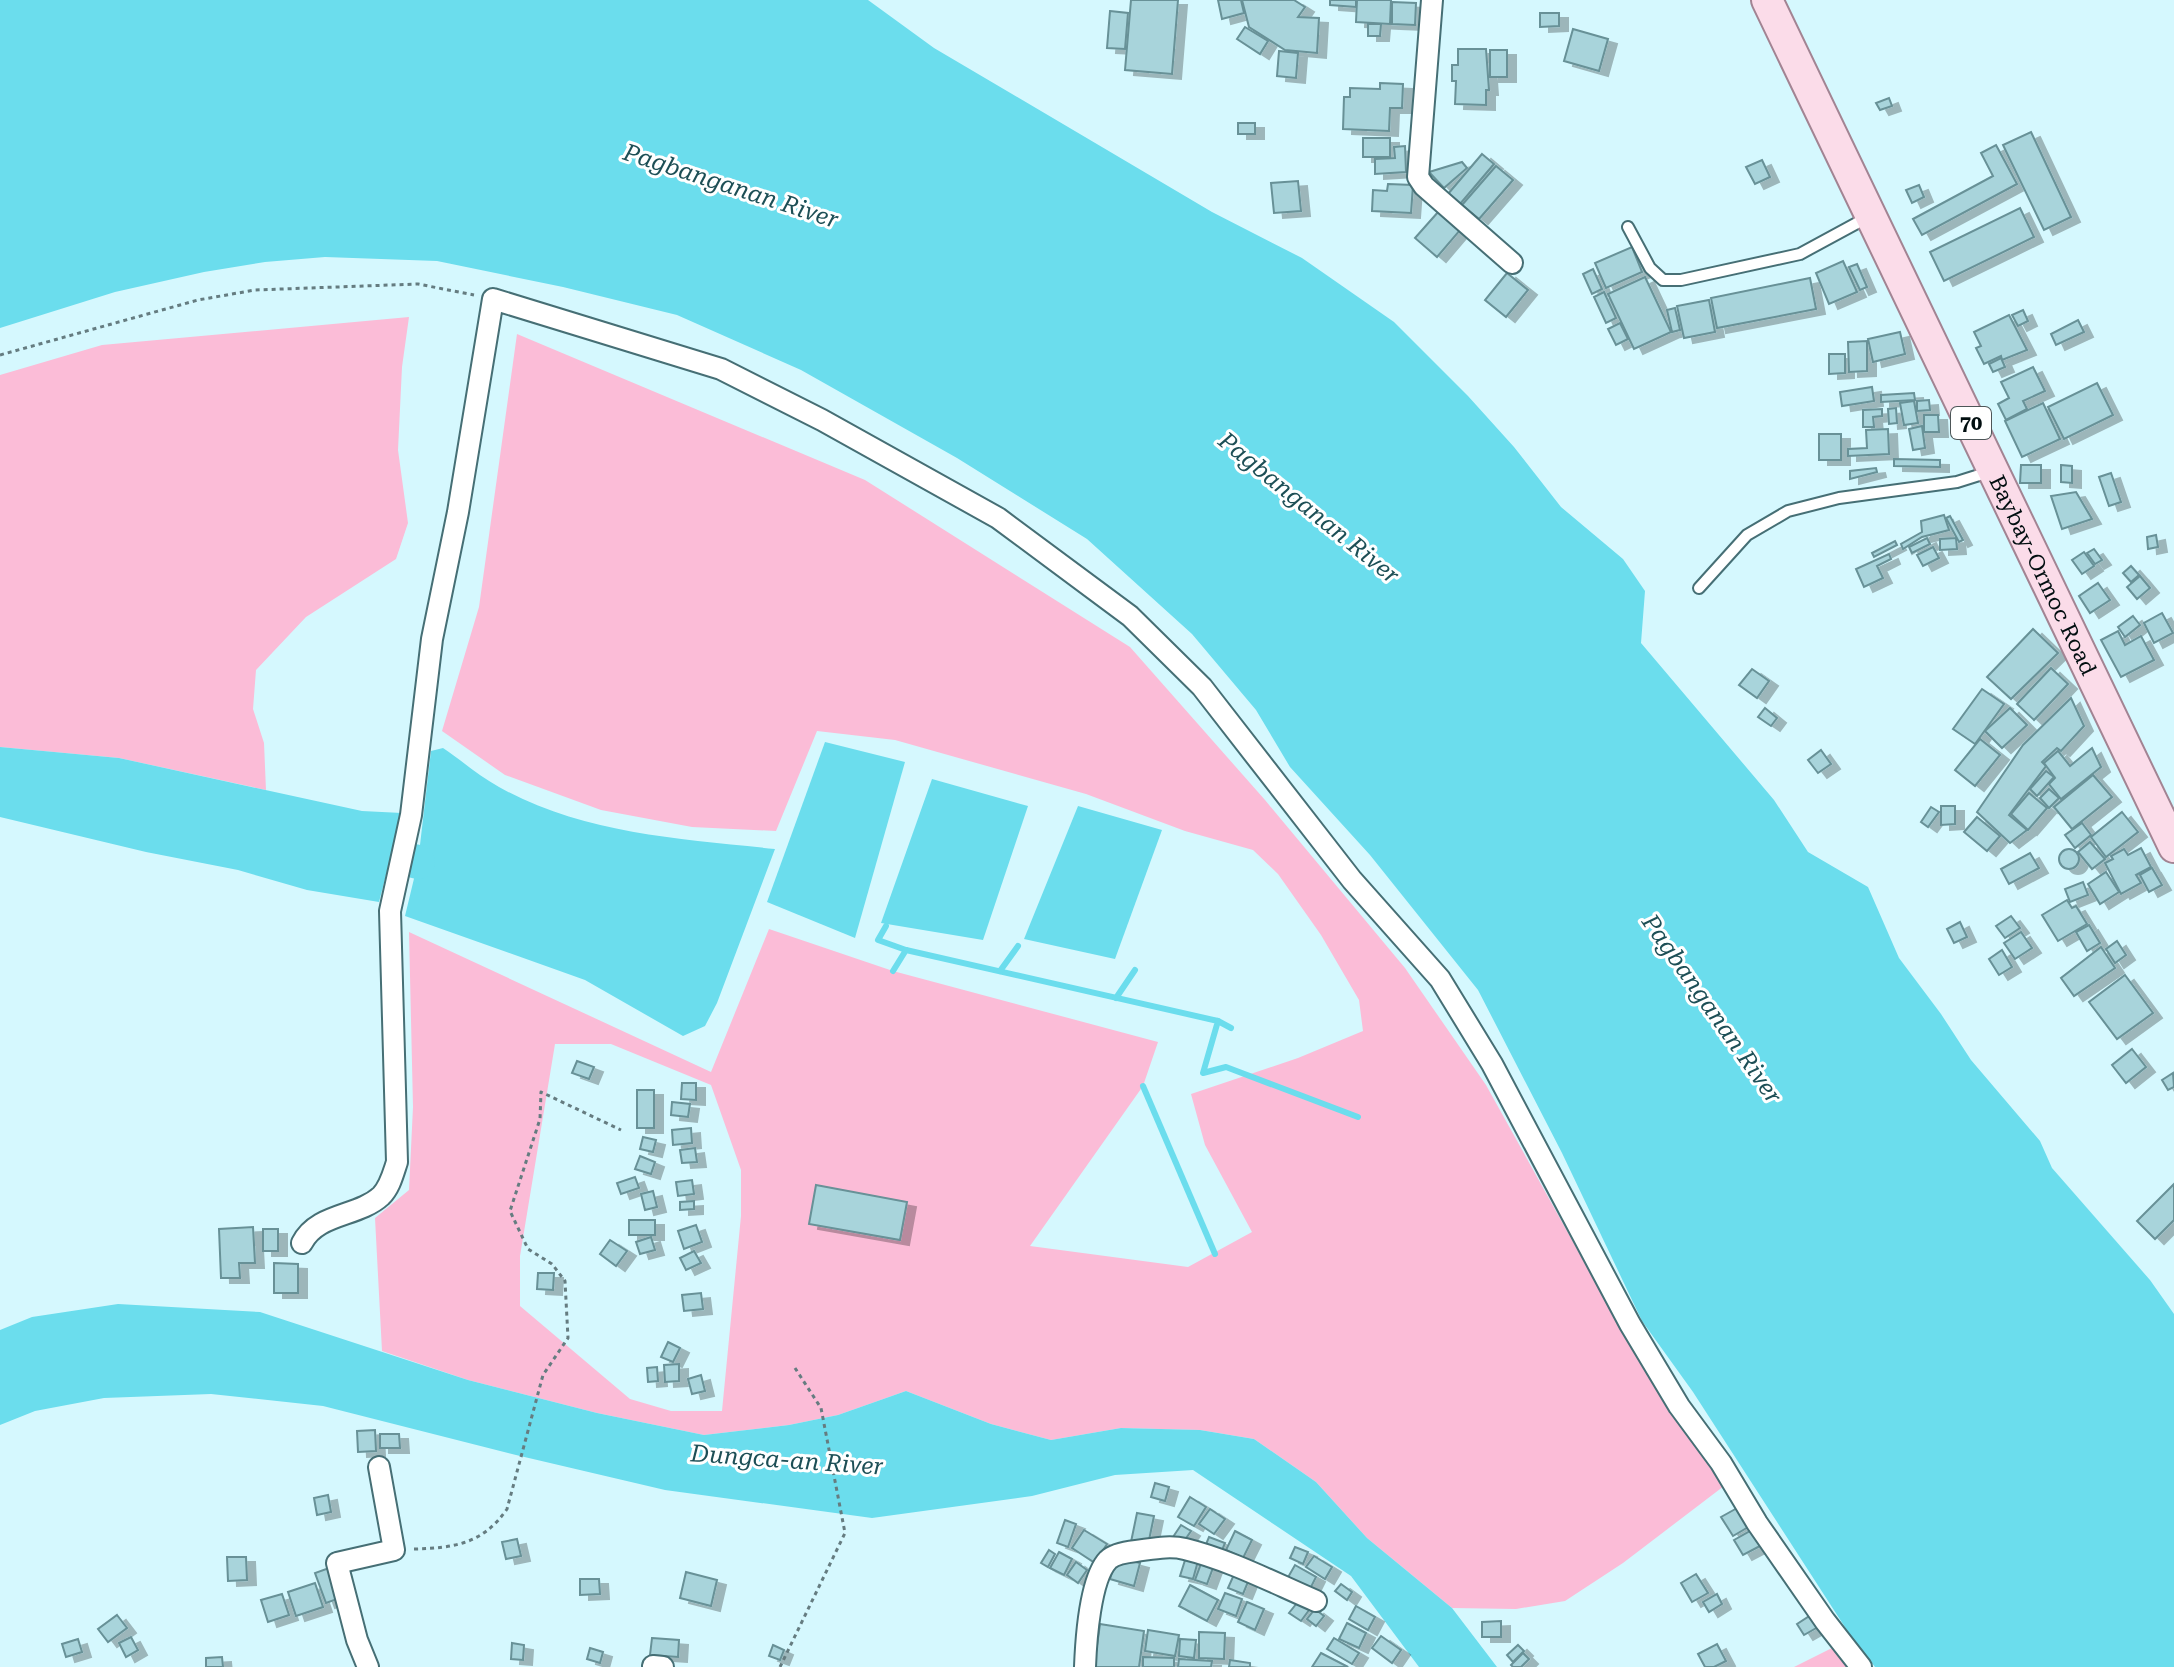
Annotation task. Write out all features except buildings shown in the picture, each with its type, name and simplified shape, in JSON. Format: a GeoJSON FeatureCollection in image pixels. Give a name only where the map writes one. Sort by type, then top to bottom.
{"type":"FeatureCollection","features":[{"type":"Feature","properties":{"kind":"main road","name":"Baybay-Ormoc Road"},"geometry":{"type":"LineString","coordinates":[[1767,0],[2174,847]]}},
{"type":"Feature","properties":{"kind":"street"},"geometry":{"type":"LineString","coordinates":[[1432,0],[1418,177],[1424,186],[1512,263]]}},
{"type":"Feature","properties":{"kind":"street"},"geometry":{"type":"LineString","coordinates":[[302,1243],[308,1231],[380,1198],[388,1187],[397,1162],[390,911],[411,815],[432,639],[458,512],[493,299],[721,369],[822,420],[998,518],[1130,616],[1202,687],[1352,880],[1440,979],[1492,1064],[1630,1324],[1679,1406],[1721,1463],[1757,1523],[1816,1609],[1861,1667]]}},
{"type":"Feature","properties":{"kind":"street"},"geometry":{"type":"LineString","coordinates":[[368,1667],[357,1640],[337,1563],[394,1550],[379,1467]]}},
{"type":"Feature","properties":{"kind":"street"},"geometry":{"type":"LineString","coordinates":[[1085,1667],[1087,1624],[1101,1571],[1109,1558],[1127,1552],[1184,1549],[1255,1574],[1316,1601]]}},
{"type":"Feature","properties":{"kind":"street"},"geometry":{"type":"LineString","coordinates":[[653,1666],[663,1667]]}},
{"type":"Feature","properties":{"kind":"lane"},"geometry":{"type":"LineString","coordinates":[[1628,227],[1650,268],[1663,280],[1681,280],[1800,254],[1871,215]]}},
{"type":"Feature","properties":{"kind":"lane"},"geometry":{"type":"LineString","coordinates":[[1699,588],[1747,535],[1788,511],[1839,498],[1957,482],[1994,470]]}},
{"type":"Feature","properties":{"kind":"path"},"geometry":{"type":"LineString","coordinates":[[0,355],[198,300],[255,290],[418,284],[493,299]]}},
{"type":"Feature","properties":{"kind":"path"},"geometry":{"type":"LineString","coordinates":[[394,1550],[448,1548],[478,1538],[495,1525],[507,1509],[543,1375],[568,1338],[565,1281],[552,1264],[528,1249],[510,1211],[540,1119],[541,1092],[621,1130]]}},
{"type":"Feature","properties":{"kind":"path"},"geometry":{"type":"LineString","coordinates":[[780,1667],[845,1533],[821,1408],[795,1368]]}},
{"type":"Feature","properties":{"kind":"shaded area"},"geometry":{"type":"Polygon","coordinates":[[[409,317],[402,367],[398,450],[408,523],[396,559],[306,617],[256,670],[253,709],[264,743],[266,790],[119,758],[0,747],[0,375],[102,345],[409,317]]]}},
{"type":"Feature","properties":{"kind":"shaded area"},"geometry":{"type":"Polygon","coordinates":[[[517,334],[865,480],[1130,647],[1265,800],[1405,968],[1486,1085],[1633,1350],[1724,1486],[1623,1563],[1565,1601],[1516,1609],[1452,1608],[1367,1538],[1316,1482],[1254,1439],[1200,1430],[1121,1428],[1051,1440],[991,1424],[906,1391],[838,1415],[789,1425],[704,1435],[597,1413],[468,1380],[382,1351],[375,1218],[409,1190],[413,1107],[409,932],[711,1072],[769,929],[893,971],[1158,1042],[1143,1086],[1030,1246],[1188,1267],[1252,1232],[1205,1145],[1191,1094],[1298,1058],[1363,1031],[1359,1000],[1321,935],[1278,874],[1253,850],[1185,831],[1086,794],[895,740],[817,731],[776,831],[692,827],[601,810],[505,775],[442,731],[479,607],[517,334]],[[555,1044],[520,1256],[520,1306],[630,1399],[671,1411],[722,1411],[741,1216],[741,1170],[711,1085],[611,1044],[555,1044]]]}},
{"type":"Feature","properties":{"kind":"shaded area"},"geometry":{"type":"Polygon","coordinates":[[[1836,1646],[1852,1667],[1794,1667],[1836,1646]]]}},
{"type":"Feature","properties":{"kind":"water","name":"Pagbanganan River"},"geometry":{"type":"Polygon","coordinates":[[[0,0],[868,0],[934,48],[1212,212],[1302,258],[1394,322],[1468,396],[1514,447],[1561,507],[1623,559],[1645,591],[1641,643],[1774,800],[1808,852],[1868,887],[1899,958],[1971,1060],[2040,1141],[2052,1168],[2150,1280],[2174,1314],[2174,1667],[1875,1667],[1852,1638],[1693,1392],[1642,1321],[1562,1153],[1478,990],[1370,855],[1290,767],[1256,710],[1192,634],[1087,539],[957,458],[801,370],[677,315],[437,261],[325,257],[265,262],[115,292],[0,328],[0,0]]]}},
{"type":"Feature","properties":{"kind":"water"},"geometry":{"type":"Polygon","coordinates":[[[825,742],[905,762],[855,938],[767,902],[825,742]]]}},
{"type":"Feature","properties":{"kind":"water"},"geometry":{"type":"Polygon","coordinates":[[[0,747],[119,758],[362,811],[402,813],[379,902],[307,890],[238,870],[146,852],[0,817],[0,747]]]}},
{"type":"Feature","properties":{"kind":"water"},"geometry":{"type":"Polygon","coordinates":[[[443,748],[499,787],[564,815],[633,832],[775,849],[717,1003],[705,1026],[683,1036],[585,980],[405,916],[418,862],[431,751],[443,748]]]}},
{"type":"Feature","properties":{"kind":"water"},"geometry":{"type":"Polygon","coordinates":[[[932,779],[1028,806],[983,940],[881,923],[932,779]]]}},
{"type":"Feature","properties":{"kind":"water"},"geometry":{"type":"Polygon","coordinates":[[[1078,806],[1162,830],[1115,959],[1024,939],[1078,806]]]}},
{"type":"Feature","properties":{"kind":"water","name":"Dungca-an River"},"geometry":{"type":"Polygon","coordinates":[[[118,1304],[260,1312],[468,1380],[597,1413],[704,1435],[789,1425],[838,1415],[906,1391],[991,1424],[1051,1440],[1121,1428],[1200,1430],[1254,1439],[1316,1482],[1367,1538],[1452,1608],[1497,1667],[1419,1667],[1351,1576],[1193,1470],[1115,1475],[1032,1496],[872,1518],[665,1490],[323,1406],[211,1394],[104,1398],[35,1411],[0,1425],[0,1330],[32,1317],[118,1304]]]}},
{"type":"Feature","properties":{"kind":"waterway"},"geometry":{"type":"LineString","coordinates":[[414,861],[418,862]]}},
{"type":"Feature","properties":{"kind":"waterway"},"geometry":{"type":"LineString","coordinates":[[886,926],[878,940],[906,950]]}},
{"type":"Feature","properties":{"kind":"waterway"},"geometry":{"type":"LineString","coordinates":[[1000,971],[1018,946]]}},
{"type":"Feature","properties":{"kind":"waterway"},"geometry":{"type":"LineString","coordinates":[[893,971],[906,950],[1218,1021],[1203,1073],[1226,1067],[1358,1117]]}},
{"type":"Feature","properties":{"kind":"waterway"},"geometry":{"type":"LineString","coordinates":[[1116,998],[1135,970]]}},
{"type":"Feature","properties":{"kind":"waterway"},"geometry":{"type":"LineString","coordinates":[[1218,1021],[1231,1028]]}},
{"type":"Feature","properties":{"kind":"waterway"},"geometry":{"type":"LineString","coordinates":[[1143,1086],[1215,1254]]}}]}
